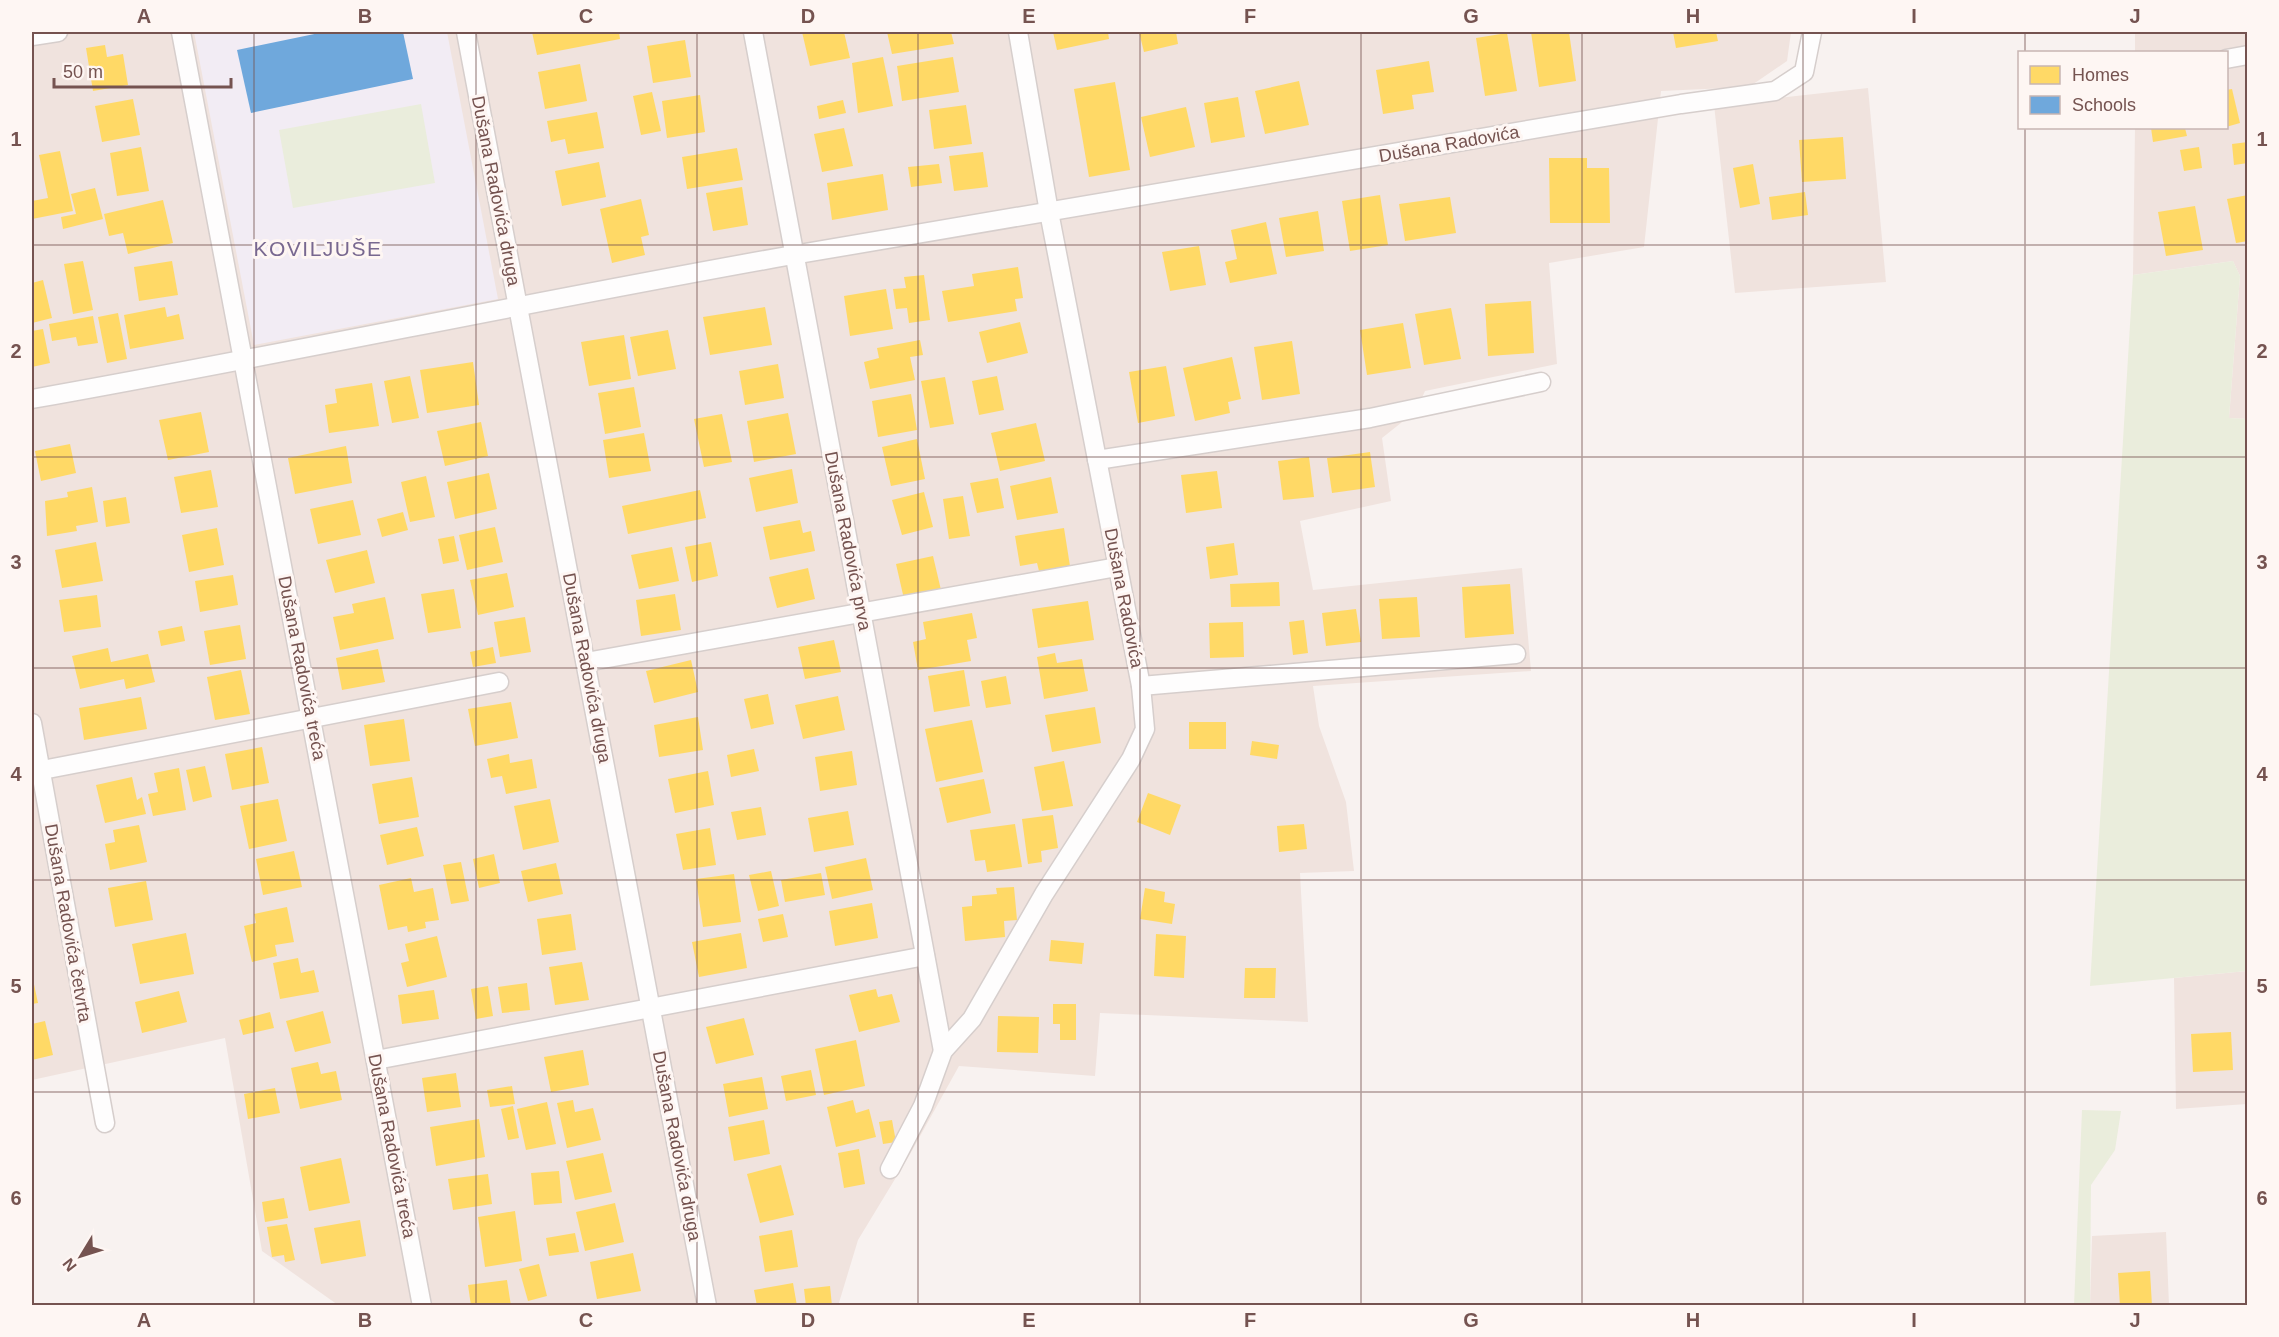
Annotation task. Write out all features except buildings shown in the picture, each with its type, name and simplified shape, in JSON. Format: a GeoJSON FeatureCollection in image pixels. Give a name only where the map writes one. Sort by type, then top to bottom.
{"type":"FeatureCollection","features":[{"type":"Feature","properties":{"kind":"street"},"geometry":{"type":"LineString","coordinates":[[32,36],[58,32]]}},
{"type":"Feature","properties":{"kind":"street","name":"Dušana Radovića treća"},"geometry":{"type":"LineString","coordinates":[[181,32],[422,1305]]}},
{"type":"Feature","properties":{"kind":"street","name":"Dušana Radovića druga"},"geometry":{"type":"LineString","coordinates":[[466,32],[707,1305]]}},
{"type":"Feature","properties":{"kind":"street","name":"Dušana Radovića prva"},"geometry":{"type":"LineString","coordinates":[[753,32],[943,1051]]}},
{"type":"Feature","properties":{"kind":"street","name":"Dušana Radovića"},"geometry":{"type":"LineString","coordinates":[[1018,32],[1049,212],[1141,686],[1516,654]]}},
{"type":"Feature","properties":{"kind":"street","name":"Dušana Radovića"},"geometry":{"type":"LineString","coordinates":[[1049,212],[1775,91],[1804,72],[1812,32]]}},
{"type":"Feature","properties":{"kind":"street"},"geometry":{"type":"LineString","coordinates":[[2228,59],[2247,55]]}},
{"type":"Feature","properties":{"kind":"street"},"geometry":{"type":"LineString","coordinates":[[32,399],[244,361],[518,306],[794,255],[1049,212]]}},
{"type":"Feature","properties":{"kind":"street"},"geometry":{"type":"LineString","coordinates":[[1097,460],[1370,418],[1541,382]]}},
{"type":"Feature","properties":{"kind":"street"},"geometry":{"type":"LineString","coordinates":[[586,662],[1117,567]]}},
{"type":"Feature","properties":{"kind":"street"},"geometry":{"type":"LineString","coordinates":[[36,771],[311,720],[499,682]]}},
{"type":"Feature","properties":{"kind":"street"},"geometry":{"type":"LineString","coordinates":[[890,1168],[923,1106],[943,1051],[972,1019],[1044,894],[1131,759],[1145,729],[1141,686]]}},
{"type":"Feature","properties":{"kind":"street","name":"Dušana Radovića četvrta"},"geometry":{"type":"LineString","coordinates":[[32,723],[36,771],[105,1123]]}},
{"type":"Feature","properties":{"kind":"street"},"geometry":{"type":"LineString","coordinates":[[376,1060],[925,956]]}},
{"type":"Feature","properties":{"kind":"shaded area"},"geometry":{"type":"Polygon","coordinates":[[[32,32],[1791,32],[1787,61],[1749,87],[1661,91],[1644,247],[1549,263],[1557,364],[1425,391],[1416,411],[1382,438],[1391,501],[1300,521],[1313,590],[1522,568],[1531,671],[1313,686],[1319,726],[1346,802],[1354,871],[1300,873],[1308,1022],[1100,1013],[1095,1076],[959,1066],[909,1156],[858,1240],[838,1306],[338,1305],[262,1251],[225,1038],[32,1080],[32,32]]]}},
{"type":"Feature","properties":{"kind":"shaded area"},"geometry":{"type":"Polygon","coordinates":[[[194,32],[447,32],[498,299],[254,345],[194,32]]]}},
{"type":"Feature","properties":{"kind":"shaded area"},"geometry":{"type":"Polygon","coordinates":[[[2135,32],[2247,32],[2247,419],[2229,418],[2240,276],[2233,261],[2133,275],[2135,129],[2228,129],[2228,51],[2135,51],[2135,32]]]}},
{"type":"Feature","properties":{"kind":"shaded area"},"geometry":{"type":"Polygon","coordinates":[[[1868,88],[1886,282],[1735,293],[1714,105],[1868,88]]]}},
{"type":"Feature","properties":{"kind":"shaded area"},"geometry":{"type":"Polygon","coordinates":[[[2247,971],[2247,1104],[2176,1109],[2174,978],[2247,971]]]}},
{"type":"Feature","properties":{"kind":"shaded area"},"geometry":{"type":"Polygon","coordinates":[[[2166,1232],[2169,1305],[2090,1306],[2092,1236],[2166,1232]]]}},
{"type":"Feature","properties":{"kind":"green space"},"geometry":{"type":"Polygon","coordinates":[[[421,104],[435,183],[293,208],[279,130],[421,104]]]}},
{"type":"Feature","properties":{"kind":"green space"},"geometry":{"type":"Polygon","coordinates":[[[2233,261],[2240,276],[2229,418],[2248,419],[2247,971],[2090,986],[2133,275],[2233,261]]]}},
{"type":"Feature","properties":{"kind":"green space"},"geometry":{"type":"Polygon","coordinates":[[[2082,1110],[2121,1111],[2115,1150],[2091,1185],[2090,1305],[2074,1306],[2082,1110]]]}},
{"type":"Feature","properties":{"kind":"district","name":"KOVILJUŠE"},"geometry":{"type":"Point","coordinates":[318,248]}}]}
